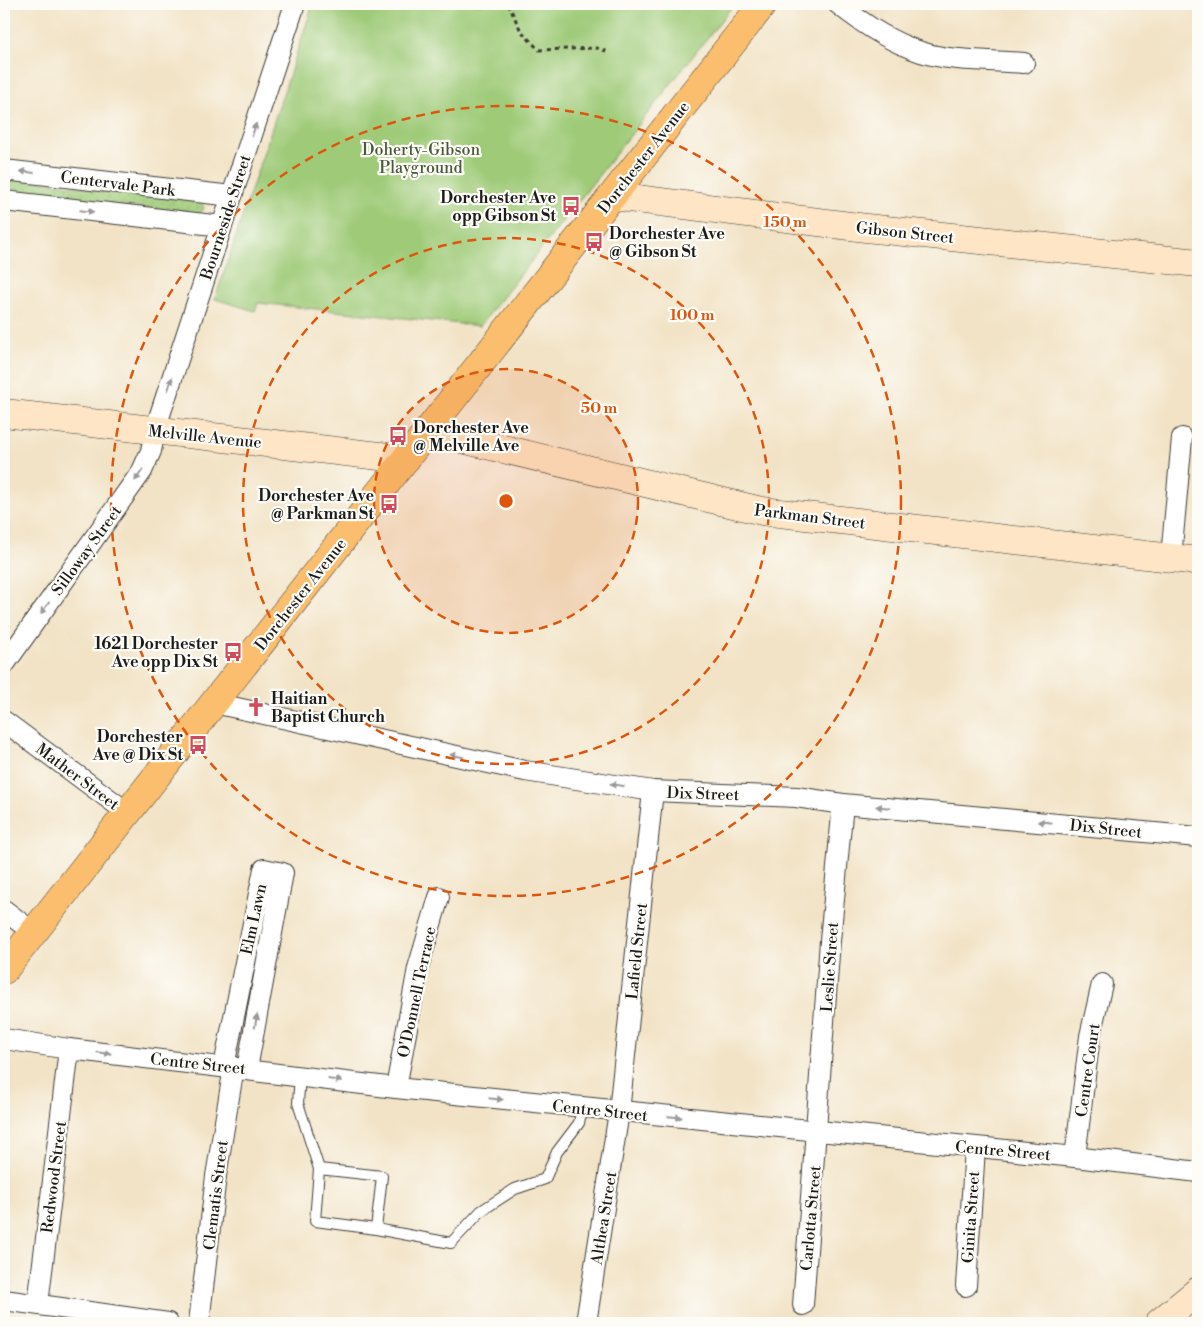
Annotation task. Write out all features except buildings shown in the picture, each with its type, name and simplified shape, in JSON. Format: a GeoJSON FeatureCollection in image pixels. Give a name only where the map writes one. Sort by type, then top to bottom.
{"type":"FeatureCollection","features":[{"type":"Feature","properties":{"kind":"main road","name":"Dorchester Avenue"},"geometry":{"type":"LineString","coordinates":[[4,970],[763,4]]}},
{"type":"Feature","properties":{"kind":"street","name":"Bourneside Street"},"geometry":{"type":"LineString","coordinates":[[155,430],[295,4]]}},
{"type":"Feature","properties":{"kind":"street"},"geometry":{"type":"LineString","coordinates":[[838,4],[894,42],[922,53],[1024,63]]}},
{"type":"Feature","properties":{"kind":"street","name":"Centervale Park"},"geometry":{"type":"LineString","coordinates":[[4,170],[232,196]]}},
{"type":"Feature","properties":{"kind":"street","name":"Gibson Street"},"geometry":{"type":"LineString","coordinates":[[613,196],[866,228],[1198,263]]}},
{"type":"Feature","properties":{"kind":"street","name":"Centervale Park"},"geometry":{"type":"LineString","coordinates":[[4,201],[222,226]]}},
{"type":"Feature","properties":{"kind":"street","name":"Melville Avenue"},"geometry":{"type":"LineString","coordinates":[[4,415],[155,430],[406,459]]}},
{"type":"Feature","properties":{"kind":"street","name":"Silloway Street"},"geometry":{"type":"LineString","coordinates":[[4,665],[142,471],[152,451],[155,430]]}},
{"type":"Feature","properties":{"kind":"street","name":"Parkman Street"},"geometry":{"type":"LineString","coordinates":[[428,431],[762,511],[1198,560]]}},
{"type":"Feature","properties":{"kind":"street"},"geometry":{"type":"LineString","coordinates":[[1171,558],[1182,438]]}},
{"type":"Feature","properties":{"kind":"street","name":"Dix Street"},"geometry":{"type":"LineString","coordinates":[[214,703],[525,771],[653,791],[796,797],[843,804],[1198,837]]}},
{"type":"Feature","properties":{"kind":"street","name":"Mather Street"},"geometry":{"type":"LineString","coordinates":[[4,721],[128,813]]}},
{"type":"Feature","properties":{"kind":"street","name":"Lafield Street"},"geometry":{"type":"LineString","coordinates":[[619,1112],[653,791]]}},
{"type":"Feature","properties":{"kind":"street","name":"Leslie Street"},"geometry":{"type":"LineString","coordinates":[[817,1130],[830,941],[843,804]]}},
{"type":"Feature","properties":{"kind":"street","name":"Elm Lawn"},"geometry":{"type":"LineString","coordinates":[[264,869],[283,873],[269,952],[235,1067],[247,948],[264,869]]}},
{"type":"Feature","properties":{"kind":"street","name":"O'Donnell Terrace"},"geometry":{"type":"LineString","coordinates":[[396,1088],[418,968],[439,897]]}},
{"type":"Feature","properties":{"kind":"street"},"geometry":{"type":"LineString","coordinates":[[4,910],[34,932]]}},
{"type":"Feature","properties":{"kind":"street"},"geometry":{"type":"LineString","coordinates":[[247,948],[269,952]]}},
{"type":"Feature","properties":{"kind":"street","name":"Centre Court"},"geometry":{"type":"LineString","coordinates":[[1076,1157],[1090,1036],[1102,984]]}},
{"type":"Feature","properties":{"kind":"street","name":"Centre Street"},"geometry":{"type":"LineString","coordinates":[[4,1039],[69,1049],[235,1067],[396,1088],[1076,1157],[1198,1172]]}},
{"type":"Feature","properties":{"kind":"street","name":"Redwood Street"},"geometry":{"type":"LineString","coordinates":[[38,1304],[69,1049]]}},
{"type":"Feature","properties":{"kind":"street","name":"Clematis Street"},"geometry":{"type":"LineString","coordinates":[[199,1323],[216,1176],[235,1067]]}},
{"type":"Feature","properties":{"kind":"street","name":"Althea Street"},"geometry":{"type":"LineString","coordinates":[[586,1323],[619,1112]]}},
{"type":"Feature","properties":{"kind":"street","name":"Carlotta Street"},"geometry":{"type":"LineString","coordinates":[[803,1305],[817,1130]]}},
{"type":"Feature","properties":{"kind":"street","name":"Ginita Street"},"geometry":{"type":"LineString","coordinates":[[966,1286],[975,1148]]}},
{"type":"Feature","properties":{"kind":"street"},"geometry":{"type":"LineString","coordinates":[[1158,1323],[1198,1291]]}},
{"type":"Feature","properties":{"kind":"street"},"geometry":{"type":"LineString","coordinates":[[4,1300],[168,1323]]}},
{"type":"Feature","properties":{"kind":"lane"},"geometry":{"type":"LineString","coordinates":[[300,1075],[298,1103],[320,1169],[315,1221],[376,1229],[451,1243],[481,1211],[515,1190],[545,1179],[557,1152],[579,1122],[582,1108]]}},
{"type":"Feature","properties":{"kind":"lane"},"geometry":{"type":"LineString","coordinates":[[320,1169],[382,1176],[376,1229]]}},
{"type":"Feature","properties":{"kind":"path"},"geometry":{"type":"LineString","coordinates":[[508,4],[522,31],[539,50],[598,48],[609,52]]}},
{"type":"Feature","properties":{"kind":"green space","name":"Doherty-Gibson Playground"},"geometry":{"type":"Polygon","coordinates":[[[313,4],[734,4],[480,326],[258,303],[255,311],[215,299],[313,4]]]}},
{"type":"Feature","properties":{"kind":"green space"},"geometry":{"type":"Polygon","coordinates":[[[4,177],[201,201],[204,208],[200,214],[4,194],[4,177]]]}},
{"type":"Feature","properties":{"kind":"place","name":"Dorchester Ave opp Gibson St"},"geometry":{"type":"Point","coordinates":[571,206]}},
{"type":"Feature","properties":{"kind":"place","name":"Dorchester Ave @ Gibson St"},"geometry":{"type":"Point","coordinates":[594,242]}},
{"type":"Feature","properties":{"kind":"place","name":"Dorchester Ave @ Melville Ave"},"geometry":{"type":"Point","coordinates":[398,436]}},
{"type":"Feature","properties":{"kind":"place","name":"Dorchester Ave @ Parkman St"},"geometry":{"type":"Point","coordinates":[389,504]}},
{"type":"Feature","properties":{"kind":"place","name":"1621 Dorchester Ave opp Dix St"},"geometry":{"type":"Point","coordinates":[233,652]}},
{"type":"Feature","properties":{"kind":"place","name":"Haitian Baptist Church"},"geometry":{"type":"Point","coordinates":[256,707]}},
{"type":"Feature","properties":{"kind":"place","name":"Dorchester Ave @ Dix St"},"geometry":{"type":"Point","coordinates":[198,745]}}]}
